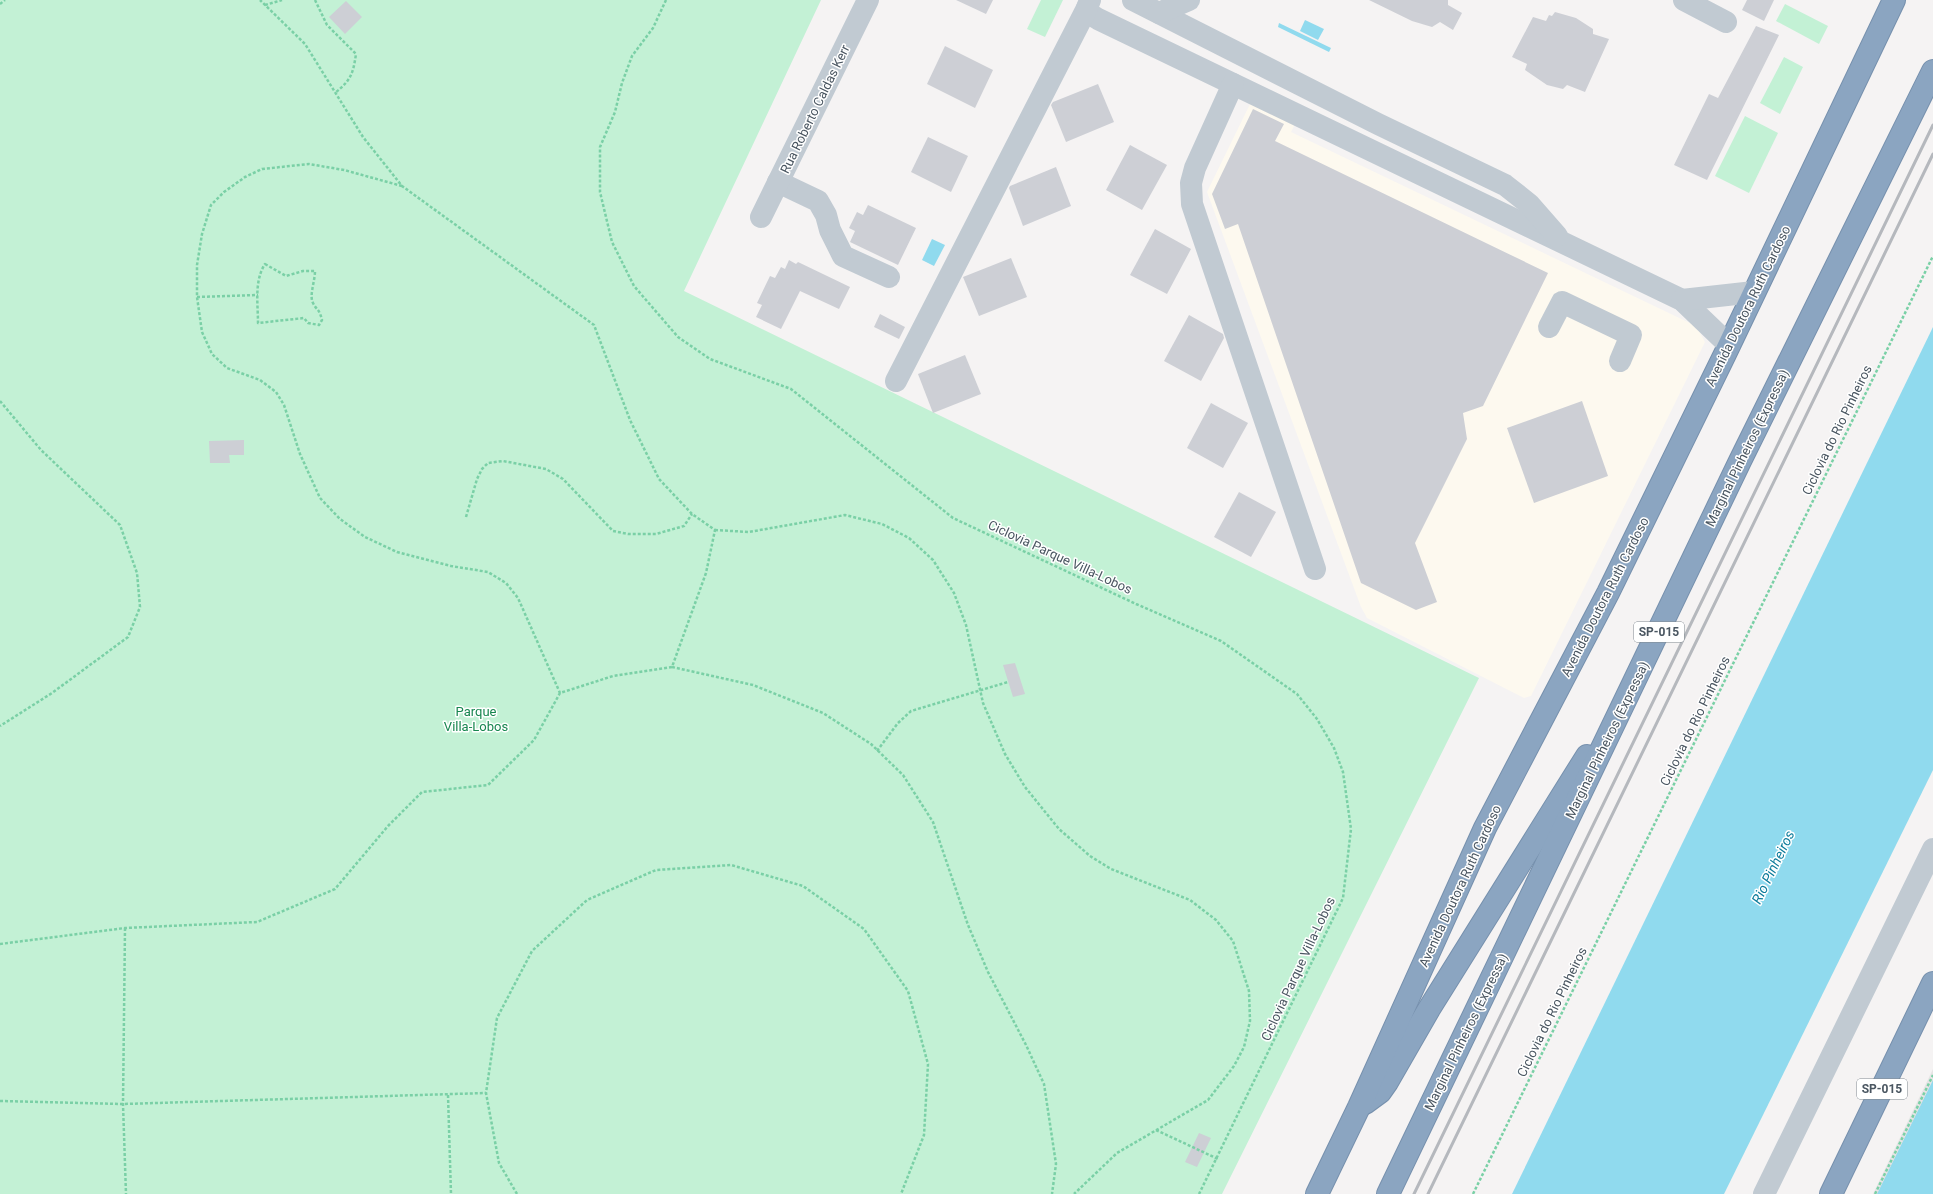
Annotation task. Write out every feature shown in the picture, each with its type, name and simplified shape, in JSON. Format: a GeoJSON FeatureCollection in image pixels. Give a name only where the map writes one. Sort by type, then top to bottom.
{"type":"FeatureCollection","features":[{"type":"Feature","properties":{"kind":"highway","name":"Avenida Doutora Ruth Cardoso"},"geometry":{"type":"LineString","coordinates":[[1317,1194],[1485,828],[1608,593],[1729,345],[1894,0]]}},
{"type":"Feature","properties":{"kind":"highway","name":"Marginal Pinheiros (Expressa)"},"geometry":{"type":"LineString","coordinates":[[1388,1194],[1632,689],[1740,461],[1933,71]]}},
{"type":"Feature","properties":{"kind":"highway"},"geometry":{"type":"LineString","coordinates":[[1358,1107],[1373,1098],[1387,1082],[1429,1009],[1568,784],[1632,689]]}},
{"type":"Feature","properties":{"kind":"highway","name":"SP-015"},"geometry":{"type":"LineString","coordinates":[[1831,1194],[1933,983]]}},
{"type":"Feature","properties":{"kind":"street","name":"Rua Roberto Caldas Kerr"},"geometry":{"type":"LineString","coordinates":[[761,217],[868,0]]}},
{"type":"Feature","properties":{"kind":"street"},"geometry":{"type":"LineString","coordinates":[[1133,0],[1505,185],[1529,204],[1564,244]]}},
{"type":"Feature","properties":{"kind":"street"},"geometry":{"type":"LineString","coordinates":[[1159,13],[1189,0]]}},
{"type":"Feature","properties":{"kind":"street"},"geometry":{"type":"LineString","coordinates":[[1684,0],[1726,22]]}},
{"type":"Feature","properties":{"kind":"street"},"geometry":{"type":"LineString","coordinates":[[1088,4],[1090,14],[1098,20],[1682,300],[1729,345]]}},
{"type":"Feature","properties":{"kind":"street"},"geometry":{"type":"LineString","coordinates":[[896,381],[1088,4]]}},
{"type":"Feature","properties":{"kind":"street"},"geometry":{"type":"LineString","coordinates":[[1279,106],[1292,79]]}},
{"type":"Feature","properties":{"kind":"street"},"geometry":{"type":"LineString","coordinates":[[1233,84],[1195,168],[1191,182],[1192,204],[1315,570]]}},
{"type":"Feature","properties":{"kind":"street"},"geometry":{"type":"LineString","coordinates":[[778,182],[818,200],[826,215],[830,230],[843,256],[889,277]]}},
{"type":"Feature","properties":{"kind":"street"},"geometry":{"type":"LineString","coordinates":[[1682,300],[1754,292]]}},
{"type":"Feature","properties":{"kind":"street"},"geometry":{"type":"LineString","coordinates":[[1549,327],[1562,302],[1631,335],[1620,361]]}},
{"type":"Feature","properties":{"kind":"street"},"geometry":{"type":"LineString","coordinates":[[1764,1194],[1933,849]]}},
{"type":"Feature","properties":{"kind":"path"},"geometry":{"type":"LineString","coordinates":[[0,4],[5,0]]}},
{"type":"Feature","properties":{"kind":"path"},"geometry":{"type":"LineString","coordinates":[[260,0],[305,44],[363,137],[402,186],[594,325],[630,420],[659,479],[692,514],[715,530],[749,532],[845,515],[882,524],[909,538],[933,560],[954,593],[966,625],[983,703],[1005,754],[1025,787],[1059,830],[1090,856],[1111,869],[1190,900],[1216,920],[1233,941],[1249,991],[1250,1021],[1244,1047],[1230,1072],[1208,1100],[1117,1153],[1074,1194]]}},
{"type":"Feature","properties":{"kind":"path"},"geometry":{"type":"LineString","coordinates":[[265,5],[282,0]]}},
{"type":"Feature","properties":{"kind":"path"},"geometry":{"type":"LineString","coordinates":[[315,0],[327,25],[356,54],[354,71],[347,83],[336,92]]}},
{"type":"Feature","properties":{"kind":"path","name":"Ciclovia Parque Villa-Lobos"},"geometry":{"type":"LineString","coordinates":[[666,0],[653,28],[632,56],[622,83],[615,112],[600,148],[600,192],[612,242],[634,286],[678,337],[710,359],[791,389],[953,518],[1136,604],[1221,641],[1297,694],[1317,719],[1334,748],[1343,772],[1351,828],[1343,898],[1200,1194]]}},
{"type":"Feature","properties":{"kind":"path"},"geometry":{"type":"LineString","coordinates":[[402,186],[344,170],[309,164],[262,170],[245,177],[224,192],[212,205],[201,242],[197,265],[197,297],[202,332],[212,354],[227,368],[260,380],[276,392],[284,405],[300,454],[320,498],[340,519],[365,537],[397,552],[451,566],[488,572],[506,583],[518,598],[560,693]]}},
{"type":"Feature","properties":{"kind":"path","name":"Ciclovia do Rio Pinheiros"},"geometry":{"type":"LineString","coordinates":[[1473,1194],[1933,256]]}},
{"type":"Feature","properties":{"kind":"path"},"geometry":{"type":"LineString","coordinates":[[265,264],[286,276],[303,271],[315,271],[315,282],[311,293],[313,303],[320,310],[322,320],[319,326],[308,323],[304,318],[258,323],[258,295],[258,281],[260,272],[265,264]]}},
{"type":"Feature","properties":{"kind":"path"},"geometry":{"type":"LineString","coordinates":[[197,297],[258,295]]}},
{"type":"Feature","properties":{"kind":"path"},"geometry":{"type":"LineString","coordinates":[[0,401],[41,450],[120,525],[137,573],[140,607],[128,636],[52,693],[0,726]]}},
{"type":"Feature","properties":{"kind":"path"},"geometry":{"type":"LineString","coordinates":[[466,517],[477,479],[482,468],[488,463],[502,461],[546,469],[563,479],[613,531],[628,534],[656,534],[684,526],[692,514]]}},
{"type":"Feature","properties":{"kind":"path"},"geometry":{"type":"LineString","coordinates":[[672,667],[706,572],[715,530]]}},
{"type":"Feature","properties":{"kind":"path"},"geometry":{"type":"LineString","coordinates":[[0,944],[126,928],[257,922],[334,889],[388,826],[422,792],[488,785],[534,740],[560,693],[612,676],[672,667],[753,685],[823,713],[871,744],[903,775],[933,822],[971,931],[988,972],[1026,1045],[1044,1084],[1056,1164],[1052,1194]]}},
{"type":"Feature","properties":{"kind":"path"},"geometry":{"type":"LineString","coordinates":[[878,751],[898,723],[911,712],[1008,682]]}},
{"type":"Feature","properties":{"kind":"path"},"geometry":{"type":"LineString","coordinates":[[516,1194],[499,1163],[486,1093],[497,1018],[532,951],[587,900],[656,870],[731,865],[803,886],[864,929],[908,991],[928,1064],[924,1135],[901,1194]]}},
{"type":"Feature","properties":{"kind":"path"},"geometry":{"type":"LineString","coordinates":[[126,928],[123,1104],[126,1194]]}},
{"type":"Feature","properties":{"kind":"path"},"geometry":{"type":"LineString","coordinates":[[1875,1194],[1933,1075]]}},
{"type":"Feature","properties":{"kind":"path"},"geometry":{"type":"LineString","coordinates":[[0,1101],[123,1104],[486,1093]]}},
{"type":"Feature","properties":{"kind":"path"},"geometry":{"type":"LineString","coordinates":[[448,1095],[451,1194]]}},
{"type":"Feature","properties":{"kind":"path"},"geometry":{"type":"LineString","coordinates":[[1156,1130],[1218,1159]]}},
{"type":"Feature","properties":{"kind":"shaded area"},"geometry":{"type":"Polygon","coordinates":[[[1251,102],[1296,122],[1291,132],[1696,326],[1705,342],[1531,696],[1524,698],[1367,618],[1361,607],[1207,192],[1251,102]]]}},
{"type":"Feature","properties":{"kind":"shaded area"},"geometry":{"type":"Polygon","coordinates":[[[1933,1069],[1933,1194],[1873,1194],[1933,1069]]]}},
{"type":"Feature","properties":{"kind":"green space","name":"Parque Villa-Lobos"},"geometry":{"type":"Polygon","coordinates":[[[0,0],[821,0],[684,291],[1479,678],[1222,1194],[0,1194],[0,0]]]}},
{"type":"Feature","properties":{"kind":"green space"},"geometry":{"type":"Polygon","coordinates":[[[1041,0],[1063,0],[1045,37],[1027,29],[1041,0]]]}},
{"type":"Feature","properties":{"kind":"green space"},"geometry":{"type":"Polygon","coordinates":[[[1785,4],[1828,26],[1819,44],[1776,21],[1785,4]]]}},
{"type":"Feature","properties":{"kind":"green space"},"geometry":{"type":"Polygon","coordinates":[[[1784,57],[1803,67],[1780,114],[1760,103],[1784,57]]]}},
{"type":"Feature","properties":{"kind":"green space"},"geometry":{"type":"Polygon","coordinates":[[[1745,116],[1778,133],[1749,193],[1715,176],[1745,116]]]}},
{"type":"Feature","properties":{"kind":"water"},"geometry":{"type":"Polygon","coordinates":[[[1305,20],[1324,29],[1318,40],[1300,31],[1305,20]]]}},
{"type":"Feature","properties":{"kind":"water"},"geometry":{"type":"Polygon","coordinates":[[[1279,23],[1331,48],[1329,52],[1278,27],[1279,23]]]}},
{"type":"Feature","properties":{"kind":"water"},"geometry":{"type":"Polygon","coordinates":[[[932,239],[945,245],[934,266],[922,260],[932,239]]]}},
{"type":"Feature","properties":{"kind":"water","name":"Rio Pinheiros"},"geometry":{"type":"Polygon","coordinates":[[[1933,327],[1933,770],[1724,1194],[1512,1194],[1933,327]]]}},
{"type":"Feature","properties":{"kind":"water"},"geometry":{"type":"Polygon","coordinates":[[[1933,1080],[1933,1194],[1877,1194],[1882,1184],[1933,1080]]]}},
{"type":"Feature","properties":{"kind":"building"},"geometry":{"type":"Polygon","coordinates":[[[956,0],[993,0],[986,14],[956,0]]]}},
{"type":"Feature","properties":{"kind":"building"},"geometry":{"type":"Polygon","coordinates":[[[1369,0],[1448,0],[1448,5],[1462,13],[1453,30],[1440,22],[1432,27],[1412,21],[1369,0]]]}},
{"type":"Feature","properties":{"kind":"building"},"geometry":{"type":"Polygon","coordinates":[[[1747,0],[1774,0],[1764,21],[1742,10],[1747,0]]]}},
{"type":"Feature","properties":{"kind":"building"},"geometry":{"type":"Polygon","coordinates":[[[346,1],[362,17],[345,34],[329,17],[346,1]]]}},
{"type":"Feature","properties":{"kind":"building"},"geometry":{"type":"Polygon","coordinates":[[[1555,12],[1576,18],[1593,29],[1593,34],[1609,39],[1585,92],[1567,85],[1563,89],[1547,85],[1525,70],[1527,64],[1512,57],[1533,17],[1546,21],[1549,15],[1552,16],[1555,12]]]}},
{"type":"Feature","properties":{"kind":"building"},"geometry":{"type":"Polygon","coordinates":[[[1756,26],[1779,35],[1707,180],[1674,165],[1709,94],[1718,98],[1756,26]]]}},
{"type":"Feature","properties":{"kind":"building"},"geometry":{"type":"Polygon","coordinates":[[[945,46],[993,70],[975,108],[927,84],[945,46]]]}},
{"type":"Feature","properties":{"kind":"building"},"geometry":{"type":"Polygon","coordinates":[[[1098,84],[1114,122],[1066,142],[1051,105],[1053,102],[1098,84]]]}},
{"type":"Feature","properties":{"kind":"building"},"geometry":{"type":"Polygon","coordinates":[[[1253,109],[1284,124],[1275,141],[1548,273],[1483,406],[1463,413],[1467,439],[1415,543],[1437,602],[1416,610],[1361,583],[1238,224],[1225,229],[1212,194],[1253,109]]]}},
{"type":"Feature","properties":{"kind":"building"},"geometry":{"type":"Polygon","coordinates":[[[928,137],[968,156],[951,192],[911,172],[928,137]]]}},
{"type":"Feature","properties":{"kind":"building"},"geometry":{"type":"Polygon","coordinates":[[[1130,145],[1167,165],[1142,210],[1106,190],[1130,145]]]}},
{"type":"Feature","properties":{"kind":"building"},"geometry":{"type":"Polygon","coordinates":[[[1056,167],[1071,206],[1023,226],[1009,188],[1010,186],[1056,167]]]}},
{"type":"Feature","properties":{"kind":"building"},"geometry":{"type":"Polygon","coordinates":[[[868,205],[916,228],[898,265],[850,242],[855,231],[849,228],[857,212],[863,215],[868,205]]]}},
{"type":"Feature","properties":{"kind":"building"},"geometry":{"type":"Polygon","coordinates":[[[1155,229],[1191,249],[1167,294],[1130,275],[1155,229]]]}},
{"type":"Feature","properties":{"kind":"building"},"geometry":{"type":"Polygon","coordinates":[[[1011,258],[1027,297],[979,316],[963,277],[1011,258]]]}},
{"type":"Feature","properties":{"kind":"building"},"geometry":{"type":"Polygon","coordinates":[[[789,260],[796,264],[798,262],[850,287],[839,309],[800,291],[781,329],[756,317],[762,305],[757,303],[770,276],[775,278],[781,267],[785,269],[789,260]]]}},
{"type":"Feature","properties":{"kind":"building"},"geometry":{"type":"Polygon","coordinates":[[[880,314],[905,327],[899,339],[874,327],[880,314]]]}},
{"type":"Feature","properties":{"kind":"building"},"geometry":{"type":"Polygon","coordinates":[[[1189,315],[1223,334],[1224,338],[1201,381],[1164,361],[1189,315]]]}},
{"type":"Feature","properties":{"kind":"building"},"geometry":{"type":"Polygon","coordinates":[[[965,355],[981,394],[933,413],[918,374],[965,355]]]}},
{"type":"Feature","properties":{"kind":"building"},"geometry":{"type":"Polygon","coordinates":[[[1582,401],[1608,476],[1534,503],[1507,428],[1582,401]]]}},
{"type":"Feature","properties":{"kind":"building"},"geometry":{"type":"Polygon","coordinates":[[[1211,403],[1248,423],[1223,468],[1187,448],[1211,403]]]}},
{"type":"Feature","properties":{"kind":"building"},"geometry":{"type":"Polygon","coordinates":[[[244,440],[244,455],[229,455],[230,463],[210,463],[209,441],[244,440]]]}},
{"type":"Feature","properties":{"kind":"building"},"geometry":{"type":"Polygon","coordinates":[[[1239,492],[1276,512],[1251,557],[1214,537],[1239,492]]]}},
{"type":"Feature","properties":{"kind":"building"},"geometry":{"type":"Polygon","coordinates":[[[1015,663],[1025,694],[1013,697],[1003,665],[1015,663]]]}},
{"type":"Feature","properties":{"kind":"building"},"geometry":{"type":"Polygon","coordinates":[[[1199,1133],[1211,1138],[1197,1167],[1185,1162],[1199,1133]]]}},
{"type":"Feature","properties":{"kind":"railway"},"geometry":{"type":"LineString","coordinates":[[1414,1194],[1933,125]]}},
{"type":"Feature","properties":{"kind":"railway"},"geometry":{"type":"LineString","coordinates":[[1428,1194],[1933,154]]}}]}
